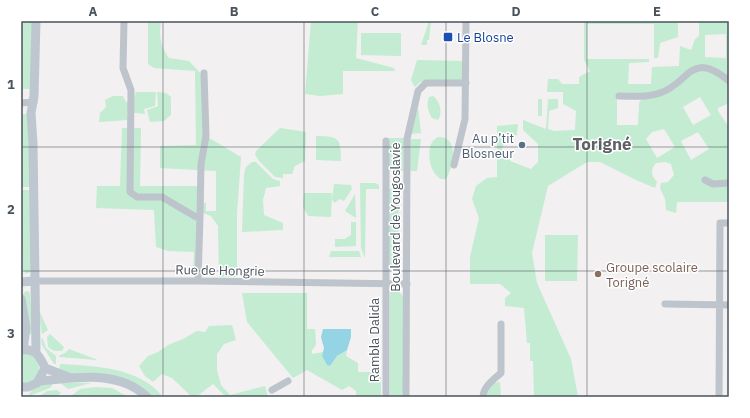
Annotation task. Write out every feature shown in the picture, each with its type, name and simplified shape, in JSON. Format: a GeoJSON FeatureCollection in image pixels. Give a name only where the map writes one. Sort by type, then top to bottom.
{"type":"FeatureCollection","features":[{"type":"Feature","properties":{"kind":"main road"},"geometry":{"type":"LineString","coordinates":[[36,21],[34,102],[31,124],[33,143],[36,352],[45,368],[40,381]]}},
{"type":"Feature","properties":{"kind":"main road"},"geometry":{"type":"LineString","coordinates":[[21,282],[34,281]]}},
{"type":"Feature","properties":{"kind":"main road"},"geometry":{"type":"LineString","coordinates":[[21,299],[26,328],[22,350],[36,352]]}},
{"type":"Feature","properties":{"kind":"main road"},"geometry":{"type":"LineString","coordinates":[[45,368],[66,376],[79,378]]}},
{"type":"Feature","properties":{"kind":"main road"},"geometry":{"type":"LineString","coordinates":[[26,397],[24,387],[40,381],[103,378],[118,380],[131,386],[147,397]]}},
{"type":"Feature","properties":{"kind":"street"},"geometry":{"type":"LineString","coordinates":[[124,21],[123,68],[131,90],[130,192],[137,197],[162,197],[196,217],[200,217]]}},
{"type":"Feature","properties":{"kind":"street"},"geometry":{"type":"LineString","coordinates":[[454,165],[464,129],[466,21]]}},
{"type":"Feature","properties":{"kind":"street"},"geometry":{"type":"LineString","coordinates":[[619,96],[650,96],[659,94],[694,69],[703,67],[712,69],[729,81]]}},
{"type":"Feature","properties":{"kind":"street"},"geometry":{"type":"LineString","coordinates":[[198,281],[201,164],[206,136],[204,73]]}},
{"type":"Feature","properties":{"kind":"street","name":"Boulevard de Yougoslavie"},"geometry":{"type":"LineString","coordinates":[[406,397],[407,140],[417,95],[421,86],[426,83],[466,83]]}},
{"type":"Feature","properties":{"kind":"street"},"geometry":{"type":"LineString","coordinates":[[21,103],[34,102]]}},
{"type":"Feature","properties":{"kind":"street","name":"Boulevard de Yougoslavie"},"geometry":{"type":"LineString","coordinates":[[386,141],[386,284]]}},
{"type":"Feature","properties":{"kind":"street"},"geometry":{"type":"LineString","coordinates":[[705,180],[713,184],[729,183]]}},
{"type":"Feature","properties":{"kind":"street"},"geometry":{"type":"LineString","coordinates":[[719,397],[720,223],[729,224]]}},
{"type":"Feature","properties":{"kind":"street","name":"Rue de Hongrie"},"geometry":{"type":"LineString","coordinates":[[34,281],[198,281],[407,284]]}},
{"type":"Feature","properties":{"kind":"street","name":"Rambla Dalida"},"geometry":{"type":"LineString","coordinates":[[386,284],[386,397]]}},
{"type":"Feature","properties":{"kind":"street"},"geometry":{"type":"LineString","coordinates":[[665,304],[729,305]]}},
{"type":"Feature","properties":{"kind":"street"},"geometry":{"type":"LineString","coordinates":[[482,397],[482,394],[490,382],[501,373],[501,324]]}},
{"type":"Feature","properties":{"kind":"street"},"geometry":{"type":"LineString","coordinates":[[272,390],[288,381]]}},
{"type":"Feature","properties":{"kind":"green space"},"geometry":{"type":"Polygon","coordinates":[[[22,21],[32,21],[31,89],[21,89],[22,21]]]}},
{"type":"Feature","properties":{"kind":"green space"},"geometry":{"type":"Polygon","coordinates":[[[148,21],[161,21],[161,41],[169,58],[189,61],[202,75],[206,136],[241,157],[237,214],[237,277],[219,277],[218,226],[211,216],[203,213],[202,203],[206,203],[206,211],[216,211],[216,171],[160,168],[160,146],[196,145],[195,71],[154,68],[148,64],[148,21]]]}},
{"type":"Feature","properties":{"kind":"green space"},"geometry":{"type":"Polygon","coordinates":[[[311,21],[358,21],[356,58],[394,68],[395,71],[343,71],[343,94],[320,96],[305,94],[311,21]]]}},
{"type":"Feature","properties":{"kind":"green space"},"geometry":{"type":"Polygon","coordinates":[[[429,21],[431,21],[429,40],[427,40],[427,45],[421,45],[429,21]]]}},
{"type":"Feature","properties":{"kind":"green space"},"geometry":{"type":"Polygon","coordinates":[[[584,21],[678,21],[678,37],[660,43],[658,58],[654,58],[654,24],[587,24],[587,59],[649,59],[649,62],[629,63],[628,84],[651,84],[652,67],[679,66],[680,46],[691,50],[695,39],[699,36],[699,21],[729,21],[729,103],[718,108],[718,111],[729,127],[729,202],[677,202],[676,213],[666,210],[665,199],[660,188],[661,183],[668,182],[674,175],[671,164],[665,162],[656,163],[652,170],[652,175],[657,182],[655,188],[600,162],[587,162],[548,186],[532,253],[537,283],[571,359],[578,397],[534,397],[533,361],[530,361],[530,343],[527,343],[524,308],[505,306],[505,298],[511,293],[500,284],[470,284],[470,257],[479,218],[472,199],[476,186],[487,178],[497,177],[497,126],[518,124],[517,135],[505,138],[502,150],[510,151],[510,161],[531,169],[538,162],[538,144],[523,130],[523,120],[546,129],[548,99],[558,99],[558,108],[549,111],[548,129],[554,131],[575,130],[576,111],[563,104],[563,92],[547,92],[548,79],[558,79],[562,84],[579,84],[579,77],[590,71],[584,60],[584,21]],[[726,34],[705,35],[705,57],[726,58],[726,34]],[[617,93],[617,125],[638,125],[639,103],[641,100],[638,93],[617,93]],[[700,97],[683,107],[693,125],[711,115],[700,97]],[[664,129],[652,132],[646,139],[657,158],[675,147],[664,129]],[[698,132],[681,141],[691,160],[709,149],[698,132]]]}},
{"type":"Feature","properties":{"kind":"green space"},"geometry":{"type":"Polygon","coordinates":[[[361,33],[401,33],[401,56],[361,55],[361,33]]]}},
{"type":"Feature","properties":{"kind":"green space"},"geometry":{"type":"Polygon","coordinates":[[[417,60],[462,61],[464,77],[460,82],[420,82],[415,87],[411,80],[417,60]]]}},
{"type":"Feature","properties":{"kind":"green space"},"geometry":{"type":"Polygon","coordinates":[[[136,92],[156,92],[155,106],[144,109],[145,114],[127,112],[128,120],[99,122],[100,113],[106,107],[105,100],[113,96],[123,96],[126,102],[134,99],[136,92]]]}},
{"type":"Feature","properties":{"kind":"green space"},"geometry":{"type":"Polygon","coordinates":[[[157,92],[166,93],[171,97],[171,115],[164,121],[150,122],[147,110],[158,106],[157,92]]]}},
{"type":"Feature","properties":{"kind":"green space"},"geometry":{"type":"Polygon","coordinates":[[[433,96],[440,107],[440,117],[438,120],[432,118],[429,113],[429,97],[433,96]]]}},
{"type":"Feature","properties":{"kind":"green space"},"geometry":{"type":"Polygon","coordinates":[[[538,99],[542,99],[542,116],[538,116],[538,99]]]}},
{"type":"Feature","properties":{"kind":"green space"},"geometry":{"type":"Polygon","coordinates":[[[418,107],[421,133],[410,134],[418,107]]]}},
{"type":"Feature","properties":{"kind":"green space"},"geometry":{"type":"Polygon","coordinates":[[[21,114],[29,114],[31,187],[21,187],[21,114]]]}},
{"type":"Feature","properties":{"kind":"green space"},"geometry":{"type":"Polygon","coordinates":[[[122,128],[141,128],[140,186],[199,186],[197,272],[193,272],[194,252],[168,251],[156,247],[154,210],[96,208],[97,186],[120,186],[122,128]]]}},
{"type":"Feature","properties":{"kind":"green space"},"geometry":{"type":"Polygon","coordinates":[[[280,128],[306,132],[305,161],[295,166],[292,174],[283,174],[283,178],[275,177],[255,155],[256,151],[280,128]]]}},
{"type":"Feature","properties":{"kind":"green space"},"geometry":{"type":"Polygon","coordinates":[[[316,136],[330,137],[337,140],[340,147],[341,161],[316,160],[316,136]]]}},
{"type":"Feature","properties":{"kind":"green space"},"geometry":{"type":"Polygon","coordinates":[[[438,137],[445,138],[450,141],[452,147],[453,153],[451,167],[446,179],[441,179],[437,176],[433,171],[429,158],[431,145],[438,137]]]}},
{"type":"Feature","properties":{"kind":"green space"},"geometry":{"type":"Polygon","coordinates":[[[389,138],[404,138],[403,171],[389,170],[389,138]]]}},
{"type":"Feature","properties":{"kind":"green space"},"geometry":{"type":"Polygon","coordinates":[[[410,139],[421,139],[417,171],[410,171],[410,139]]]}},
{"type":"Feature","properties":{"kind":"green space"},"geometry":{"type":"Polygon","coordinates":[[[252,162],[256,162],[273,179],[280,181],[280,186],[266,188],[263,200],[264,215],[283,223],[283,230],[242,232],[244,174],[246,167],[252,162]]]}},
{"type":"Feature","properties":{"kind":"green space"},"geometry":{"type":"Polygon","coordinates":[[[360,183],[375,183],[379,185],[379,189],[366,189],[365,258],[361,248],[360,183]]]}},
{"type":"Feature","properties":{"kind":"green space"},"geometry":{"type":"Polygon","coordinates":[[[334,184],[351,185],[352,189],[344,201],[339,199],[335,203],[332,200],[334,184]]]}},
{"type":"Feature","properties":{"kind":"green space"},"geometry":{"type":"Polygon","coordinates":[[[389,189],[399,189],[398,268],[389,268],[389,189]]]}},
{"type":"Feature","properties":{"kind":"green space"},"geometry":{"type":"Polygon","coordinates":[[[21,190],[31,190],[31,268],[30,272],[26,274],[23,270],[21,190]]]}},
{"type":"Feature","properties":{"kind":"green space"},"geometry":{"type":"Polygon","coordinates":[[[304,193],[332,193],[331,217],[308,216],[303,207],[304,193]]]}},
{"type":"Feature","properties":{"kind":"green space"},"geometry":{"type":"Polygon","coordinates":[[[355,194],[356,218],[345,211],[355,194]]]}},
{"type":"Feature","properties":{"kind":"green space"},"geometry":{"type":"Polygon","coordinates":[[[351,222],[356,222],[356,246],[335,247],[335,239],[345,239],[351,235],[351,222]]]}},
{"type":"Feature","properties":{"kind":"green space"},"geometry":{"type":"Polygon","coordinates":[[[545,235],[578,235],[577,281],[545,281],[545,235]]]}},
{"type":"Feature","properties":{"kind":"green space"},"geometry":{"type":"Polygon","coordinates":[[[331,251],[359,251],[361,257],[329,257],[331,251]]]}},
{"type":"Feature","properties":{"kind":"green space"},"geometry":{"type":"Polygon","coordinates":[[[390,289],[396,289],[403,296],[403,397],[390,397],[390,289]]]}},
{"type":"Feature","properties":{"kind":"green space"},"geometry":{"type":"Polygon","coordinates":[[[26,291],[30,294],[32,334],[28,334],[23,294],[26,291]]]}},
{"type":"Feature","properties":{"kind":"green space"},"geometry":{"type":"Polygon","coordinates":[[[242,293],[307,293],[307,329],[315,329],[316,345],[312,350],[312,354],[323,352],[322,356],[327,365],[330,366],[337,356],[347,350],[346,356],[358,363],[358,372],[373,372],[381,377],[381,397],[359,397],[356,395],[356,391],[349,386],[342,390],[307,370],[293,378],[247,322],[242,293]]]}},
{"type":"Feature","properties":{"kind":"green space"},"geometry":{"type":"Polygon","coordinates":[[[38,308],[48,330],[42,334],[38,308]]]}},
{"type":"Feature","properties":{"kind":"green space"},"geometry":{"type":"Polygon","coordinates":[[[232,325],[236,340],[224,344],[217,354],[217,370],[221,385],[230,395],[265,386],[268,397],[226,397],[213,384],[196,397],[192,397],[172,378],[162,374],[153,382],[145,376],[139,366],[148,356],[197,331],[205,332],[209,326],[232,325]]]}},
{"type":"Feature","properties":{"kind":"green space"},"geometry":{"type":"Polygon","coordinates":[[[50,334],[64,347],[62,351],[54,351],[48,347],[47,337],[50,334]]]}},
{"type":"Feature","properties":{"kind":"green space"},"geometry":{"type":"Polygon","coordinates":[[[41,338],[43,339],[46,348],[56,356],[56,364],[54,364],[42,345],[41,338]]]}},
{"type":"Feature","properties":{"kind":"green space"},"geometry":{"type":"Polygon","coordinates":[[[69,349],[98,360],[59,357],[69,349]]]}},
{"type":"Feature","properties":{"kind":"green space"},"geometry":{"type":"Polygon","coordinates":[[[21,353],[29,353],[38,361],[40,373],[32,382],[21,384],[21,353]]]}},
{"type":"Feature","properties":{"kind":"green space"},"geometry":{"type":"Polygon","coordinates":[[[60,364],[101,367],[129,374],[142,379],[163,397],[151,397],[132,383],[59,372],[60,364]]]}},
{"type":"Feature","properties":{"kind":"green space"},"geometry":{"type":"Polygon","coordinates":[[[52,382],[52,386],[50,388],[29,396],[35,388],[52,382]]]}},
{"type":"Feature","properties":{"kind":"green space"},"geometry":{"type":"Polygon","coordinates":[[[59,382],[91,383],[68,389],[59,382]]]}},
{"type":"Feature","properties":{"kind":"green space"},"geometry":{"type":"Polygon","coordinates":[[[500,382],[501,397],[485,397],[492,383],[500,382]]]}},
{"type":"Feature","properties":{"kind":"green space"},"geometry":{"type":"Polygon","coordinates":[[[96,387],[112,388],[128,397],[86,397],[82,395],[81,397],[70,397],[80,389],[96,387]]]}},
{"type":"Feature","properties":{"kind":"green space"},"geometry":{"type":"Polygon","coordinates":[[[57,390],[61,393],[56,397],[38,397],[47,391],[57,390]]]}},
{"type":"Feature","properties":{"kind":"water"},"geometry":{"type":"Polygon","coordinates":[[[323,329],[351,329],[351,337],[347,350],[337,356],[330,366],[327,365],[322,356],[324,348],[321,337],[323,329]]]}},
{"type":"Feature","properties":{"kind":"place","name":"Le Blosne"},"geometry":{"type":"Point","coordinates":[448,37]}},
{"type":"Feature","properties":{"kind":"place","name":"Au p’tit Blosneur"},"geometry":{"type":"Point","coordinates":[522,145]}},
{"type":"Feature","properties":{"kind":"place","name":"Groupe scolaire Torigné"},"geometry":{"type":"Point","coordinates":[598,274]}},
{"type":"Feature","properties":{"kind":"district","name":"Torigné"},"geometry":{"type":"Point","coordinates":[602,144]}}]}
